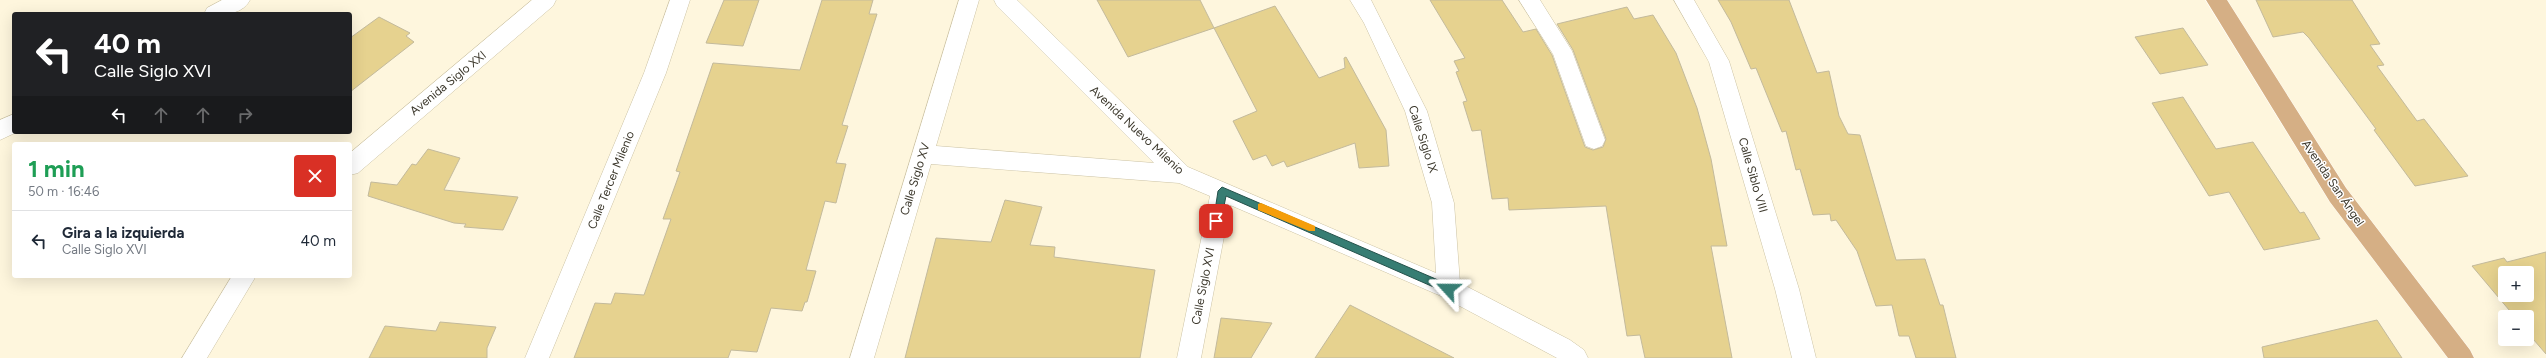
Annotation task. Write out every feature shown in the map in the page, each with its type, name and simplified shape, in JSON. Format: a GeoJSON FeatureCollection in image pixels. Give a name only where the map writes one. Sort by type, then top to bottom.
{"type":"FeatureCollection","features":[{"type":"Feature","properties":{"kind":"main road","name":"Avenida San Ángel"},"geometry":{"type":"LineString","coordinates":[[2216,0],[2338,195],[2462,358]]}},
{"type":"Feature","properties":{"kind":"street"},"geometry":{"type":"LineString","coordinates":[[218,12],[240,0]]}},
{"type":"Feature","properties":{"kind":"street","name":"Avenida Siglo XXI"},"geometry":{"type":"LineString","coordinates":[[352,164],[546,0]]}},
{"type":"Feature","properties":{"kind":"street","name":"Calle Tercer Milenio"},"geometry":{"type":"LineString","coordinates":[[538,358],[655,73],[680,0]]}},
{"type":"Feature","properties":{"kind":"street","name":"Calle Siglo XV"},"geometry":{"type":"LineString","coordinates":[[862,358],[969,0]]}},
{"type":"Feature","properties":{"kind":"street","name":"Avenida Nuevo Milenio"},"geometry":{"type":"LineString","coordinates":[[1004,0],[1180,174],[1448,289],[1562,348],[1576,358]]}},
{"type":"Feature","properties":{"kind":"street","name":"Calle Siglo IX"},"geometry":{"type":"LineString","coordinates":[[1360,0],[1372,19],[1416,111],[1443,203],[1448,289]]}},
{"type":"Feature","properties":{"kind":"street"},"geometry":{"type":"LineString","coordinates":[[1529,0],[1562,51],[1594,140]]}},
{"type":"Feature","properties":{"kind":"street","name":"Calle Siblo VIII"},"geometry":{"type":"LineString","coordinates":[[1684,0],[1719,61],[1787,289],[1804,358]]}},
{"type":"Feature","properties":{"kind":"street"},"geometry":{"type":"LineString","coordinates":[[0,131],[12,124]]}},
{"type":"Feature","properties":{"kind":"street"},"geometry":{"type":"LineString","coordinates":[[923,154],[1180,174]]}},
{"type":"Feature","properties":{"kind":"street","name":"Calle Siglo XVI"},"geometry":{"type":"LineString","coordinates":[[1189,358],[1222,191]]}},
{"type":"Feature","properties":{"kind":"street"},"geometry":{"type":"LineString","coordinates":[[194,358],[244,278]]}},
{"type":"Feature","properties":{"kind":"building"},"geometry":{"type":"Polygon","coordinates":[[[724,0],[759,0],[743,46],[706,43],[724,0]]]}},
{"type":"Feature","properties":{"kind":"building"},"geometry":{"type":"Polygon","coordinates":[[[822,0],[873,0],[869,14],[877,14],[842,125],[848,126],[836,163],[846,164],[836,203],[825,201],[806,270],[816,271],[807,302],[805,302],[802,311],[771,308],[757,352],[731,350],[728,358],[574,358],[595,303],[611,304],[615,293],[644,295],[671,219],[663,219],[680,172],[676,171],[713,63],[800,70],[822,0]]]}},
{"type":"Feature","properties":{"kind":"building"},"geometry":{"type":"Polygon","coordinates":[[[1097,0],[1200,0],[1214,28],[1128,57],[1097,0]]]}},
{"type":"Feature","properties":{"kind":"building"},"geometry":{"type":"Polygon","coordinates":[[[1430,0],[1502,0],[1523,32],[1536,29],[1552,55],[1585,147],[1593,150],[1603,147],[1606,139],[1573,50],[1557,24],[1627,7],[1634,19],[1653,15],[1676,53],[1697,108],[1711,159],[1727,246],[1711,246],[1732,358],[1645,358],[1640,335],[1627,336],[1606,206],[1509,210],[1508,198],[1492,199],[1481,130],[1472,131],[1463,102],[1467,101],[1456,72],[1459,71],[1454,61],[1465,58],[1430,0]]]}},
{"type":"Feature","properties":{"kind":"building"},"geometry":{"type":"Polygon","coordinates":[[[1718,0],[1789,0],[1817,73],[1829,71],[1839,116],[1848,134],[1860,135],[1896,260],[1925,259],[1940,305],[1943,305],[1956,358],[1916,358],[1909,336],[1899,336],[1892,305],[1876,306],[1857,251],[1836,220],[1831,221],[1830,214],[1813,215],[1800,169],[1796,170],[1786,131],[1782,132],[1756,68],[1751,69],[1731,22],[1718,0]]]}},
{"type":"Feature","properties":{"kind":"building"},"geometry":{"type":"Polygon","coordinates":[[[2256,0],[2352,0],[2380,44],[2370,45],[2384,65],[2377,66],[2417,121],[2424,119],[2468,176],[2415,186],[2374,130],[2376,129],[2309,38],[2303,32],[2273,37],[2256,0]]]}},
{"type":"Feature","properties":{"kind":"building"},"geometry":{"type":"Polygon","coordinates":[[[1275,6],[1319,78],[1345,68],[1344,58],[1346,57],[1386,130],[1389,166],[1359,168],[1355,143],[1287,167],[1284,161],[1272,166],[1266,155],[1253,160],[1233,121],[1257,111],[1214,28],[1275,6]]]}},
{"type":"Feature","properties":{"kind":"building"},"geometry":{"type":"Polygon","coordinates":[[[379,17],[410,33],[406,36],[414,42],[352,90],[352,37],[379,17]]]}},
{"type":"Feature","properties":{"kind":"building"},"geometry":{"type":"Polygon","coordinates":[[[2183,28],[2208,65],[2160,74],[2135,37],[2183,28]]]}},
{"type":"Feature","properties":{"kind":"building"},"geometry":{"type":"Polygon","coordinates":[[[2183,97],[2216,149],[2253,142],[2300,213],[2304,212],[2320,239],[2264,250],[2229,192],[2209,196],[2152,103],[2183,97]]]}},
{"type":"Feature","properties":{"kind":"building"},"geometry":{"type":"Polygon","coordinates":[[[428,149],[460,158],[444,190],[518,197],[503,230],[464,227],[466,224],[454,223],[368,196],[371,182],[397,185],[412,164],[416,165],[428,149]]]}},
{"type":"Feature","properties":{"kind":"building"},"geometry":{"type":"Polygon","coordinates":[[[1005,200],[1042,207],[1030,245],[1055,247],[1054,257],[1155,270],[1140,358],[905,358],[936,238],[991,242],[1005,200]]]}},
{"type":"Feature","properties":{"kind":"building"},"geometry":{"type":"Polygon","coordinates":[[[2546,252],[2546,354],[2534,340],[2534,310],[2509,310],[2502,302],[2534,302],[2534,266],[2498,266],[2498,297],[2472,266],[2504,258],[2507,262],[2546,252]]]}},
{"type":"Feature","properties":{"kind":"building"},"geometry":{"type":"Polygon","coordinates":[[[1350,305],[1454,358],[1315,358],[1350,305]]]}},
{"type":"Feature","properties":{"kind":"building"},"geometry":{"type":"Polygon","coordinates":[[[1221,318],[1272,323],[1251,358],[1214,358],[1221,318]]]}},
{"type":"Feature","properties":{"kind":"building"},"geometry":{"type":"Polygon","coordinates":[[[2377,320],[2402,358],[2264,358],[2262,347],[2377,320]]]}},
{"type":"Feature","properties":{"kind":"building"},"geometry":{"type":"Polygon","coordinates":[[[440,322],[496,327],[487,348],[487,358],[369,358],[385,326],[436,331],[440,322]]]}},
{"type":"Feature","properties":{"kind":"slow traffic"},"geometry":{"type":"LineString","coordinates":[[1261,207],[1312,228]]}},
{"type":"Feature","properties":{"kind":"route"},"geometry":{"type":"LineString","coordinates":[[1216,221],[1222,191],[1306,226],[1448,289]]}}]}
